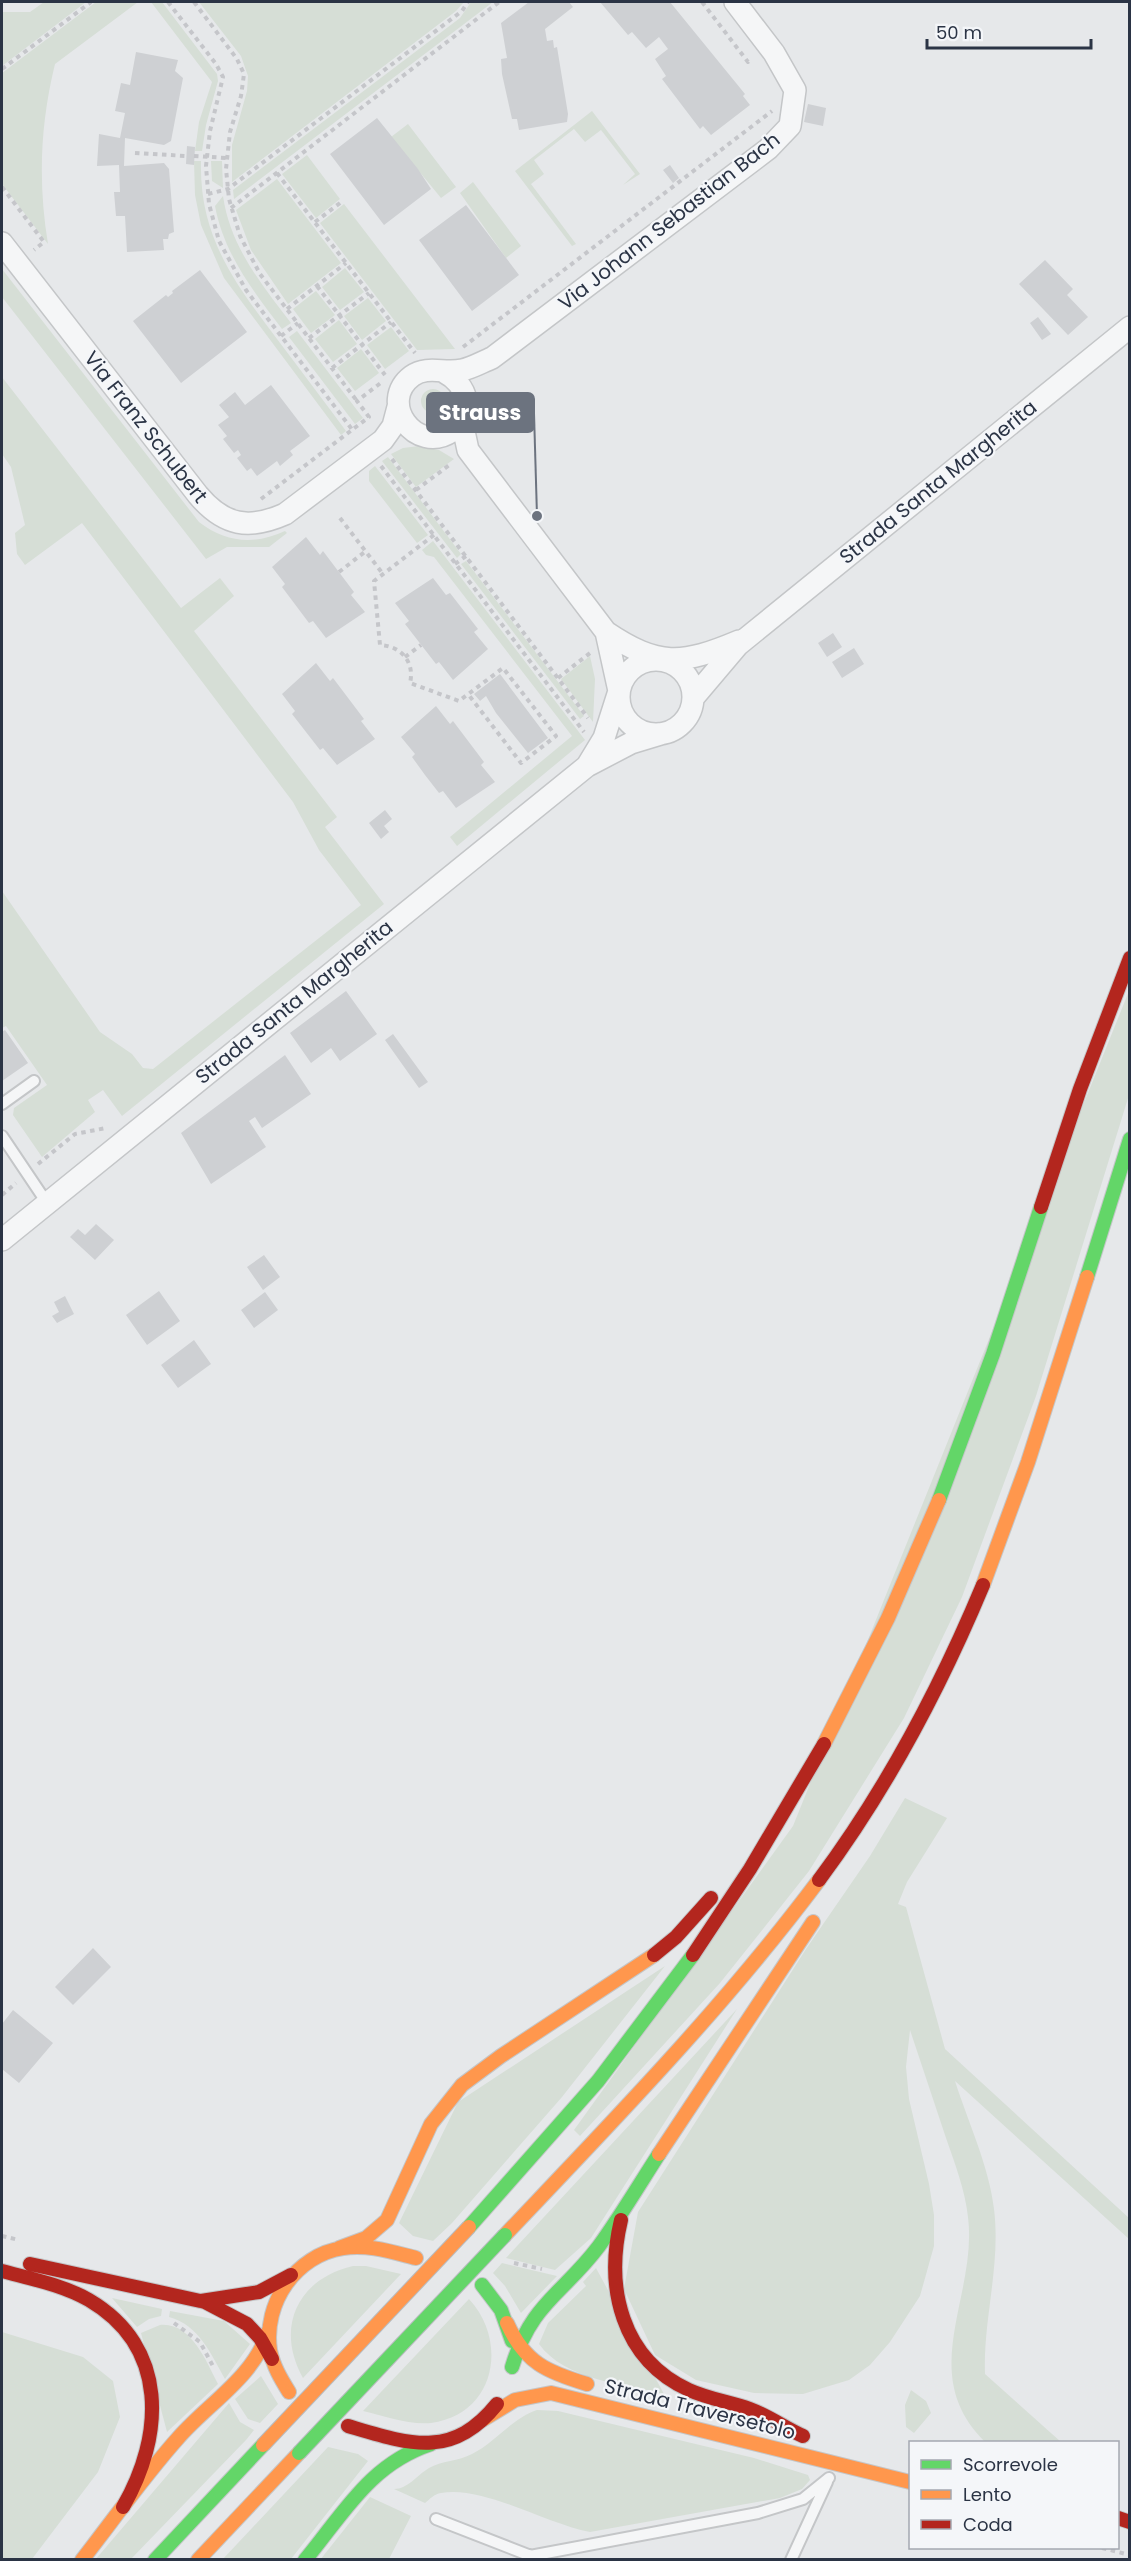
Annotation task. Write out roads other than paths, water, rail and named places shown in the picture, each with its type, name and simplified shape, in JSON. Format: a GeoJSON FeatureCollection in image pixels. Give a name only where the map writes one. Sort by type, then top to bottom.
{"type":"FeatureCollection","features":[{"type":"Feature","properties":{"kind":"main road"},"geometry":{"type":"LineString","coordinates":[[155,2559],[468,2227],[582,2100],[669,1990],[771,1836],[851,1694],[905,1580],[946,1483],[993,1353],[1081,1084],[1130,958]]}},
{"type":"Feature","properties":{"kind":"main road"},"geometry":{"type":"LineString","coordinates":[[198,2559],[505,2235],[722,2000],[810,1893],[860,1820],[897,1758],[959,1638],[989,1569],[1022,1481],[1130,1139]]}},
{"type":"Feature","properties":{"kind":"main road"},"geometry":{"type":"LineString","coordinates":[[938,1716],[946,1677],[959,1638]]}},
{"type":"Feature","properties":{"kind":"main road"},"geometry":{"type":"LineString","coordinates":[[744,1851],[793,1770],[851,1694]]}},
{"type":"Feature","properties":{"kind":"main road"},"geometry":{"type":"LineString","coordinates":[[201,2301],[259,2292],[275,2286],[312,2259],[366,2238],[387,2220],[431,2124],[462,2085],[494,2061],[655,1955],[690,1923],[718,1889]]}},
{"type":"Feature","properties":{"kind":"main road"},"geometry":{"type":"LineString","coordinates":[[512,2367],[518,2345],[535,2312],[587,2260],[633,2196],[824,1906]]}},
{"type":"Feature","properties":{"kind":"main road","name":"Strada Traversetolo"},"geometry":{"type":"LineString","coordinates":[[633,2196],[617,2232],[613,2273],[617,2304],[635,2344],[654,2368],[679,2385],[752,2409],[808,2437],[734,2419]]}},
{"type":"Feature","properties":{"kind":"main road"},"geometry":{"type":"LineString","coordinates":[[339,2248],[368,2247],[416,2258]]}},
{"type":"Feature","properties":{"kind":"main road"},"geometry":{"type":"LineString","coordinates":[[2,2257],[201,2301],[242,2320],[265,2345],[272,2359]]}},
{"type":"Feature","properties":{"kind":"main road"},"geometry":{"type":"LineString","coordinates":[[82,2559],[191,2424],[251,2369],[265,2345],[275,2302],[286,2283],[300,2267]]}},
{"type":"Feature","properties":{"kind":"main road"},"geometry":{"type":"LineString","coordinates":[[2,2271],[61,2287],[91,2301],[116,2321],[135,2347],[149,2381],[154,2420],[148,2461],[123,2506]]}},
{"type":"Feature","properties":{"kind":"main road","name":"Strada Traversetolo"},"geometry":{"type":"LineString","coordinates":[[482,2285],[497,2303],[518,2345],[530,2360],[549,2372],[602,2387]]}},
{"type":"Feature","properties":{"kind":"main road","name":"Strada Traversetolo"},"geometry":{"type":"LineString","coordinates":[[484,2420],[506,2385],[512,2367],[511,2338],[507,2323]]}},
{"type":"Feature","properties":{"kind":"main road"},"geometry":{"type":"LineString","coordinates":[[268,2330],[276,2373],[289,2392]]}},
{"type":"Feature","properties":{"kind":"main road","name":"Strada Traversetolo"},"geometry":{"type":"LineString","coordinates":[[348,2426],[401,2442],[431,2444],[459,2436],[517,2399],[533,2394],[552,2393],[909,2482]]}},
{"type":"Feature","properties":{"kind":"main road"},"geometry":{"type":"LineString","coordinates":[[305,2559],[378,2470],[404,2452],[431,2444]]}},
{"type":"Feature","properties":{"kind":"street","name":"Via Johann Sebastian Bach"},"geometry":{"type":"LineString","coordinates":[[444,372],[460,371],[492,358],[768,149],[790,126],[795,90],[774,53],[735,2]]}},
{"type":"Feature","properties":{"kind":"street","name":"Via Franz Schubert"},"geometry":{"type":"LineString","coordinates":[[2,243],[198,495],[226,520],[249,524],[267,522],[285,514],[376,445],[393,426],[398,407]]}},
{"type":"Feature","properties":{"kind":"street","name":"Strada Santa Margherita"},"geometry":{"type":"LineString","coordinates":[[2,1240],[587,766],[631,743],[676,729],[692,710],[694,697],[731,652],[747,637],[1130,327]]}},
{"type":"Feature","properties":{"kind":"street","name":"Via Johann Sebastian Bach"},"geometry":{"type":"LineString","coordinates":[[465,394],[492,358]]}},
{"type":"Feature","properties":{"kind":"street"},"geometry":{"type":"LineString","coordinates":[[437,438],[447,435],[462,422],[466,413],[465,394],[454,377],[444,372],[422,371],[412,377],[399,396],[398,407],[401,418],[416,434],[437,438],[468,450]]}},
{"type":"Feature","properties":{"kind":"street"},"geometry":{"type":"LineString","coordinates":[[462,422],[468,450],[600,636],[619,691],[619,703],[630,724],[640,730],[664,733]]}},
{"type":"Feature","properties":{"kind":"street","name":"Via Franz Schubert"},"geometry":{"type":"LineString","coordinates":[[376,445],[416,434]]}},
{"type":"Feature","properties":{"kind":"street"},"geometry":{"type":"LineString","coordinates":[[600,636],[677,665],[686,674],[694,697]]}},
{"type":"Feature","properties":{"kind":"street","name":"Strada Santa Margherita"},"geometry":{"type":"LineString","coordinates":[[587,766],[604,738],[619,691],[630,670],[640,662],[697,656],[747,637]]}},
{"type":"Feature","properties":{"kind":"lane"},"geometry":{"type":"LineString","coordinates":[[2,1104],[34,1082]]}},
{"type":"Feature","properties":{"kind":"lane"},"geometry":{"type":"LineString","coordinates":[[2,1136],[47,1203]]}},
{"type":"Feature","properties":{"kind":"lane"},"geometry":{"type":"LineString","coordinates":[[791,2559],[835,2462]]}},
{"type":"Feature","properties":{"kind":"lane"},"geometry":{"type":"LineString","coordinates":[[436,2519],[535,2558],[758,2513],[803,2499],[829,2478]]}},
{"type":"Feature","properties":{"kind":"place","name":"Strauss"},"geometry":{"type":"Point","coordinates":[537,516]}}]}
